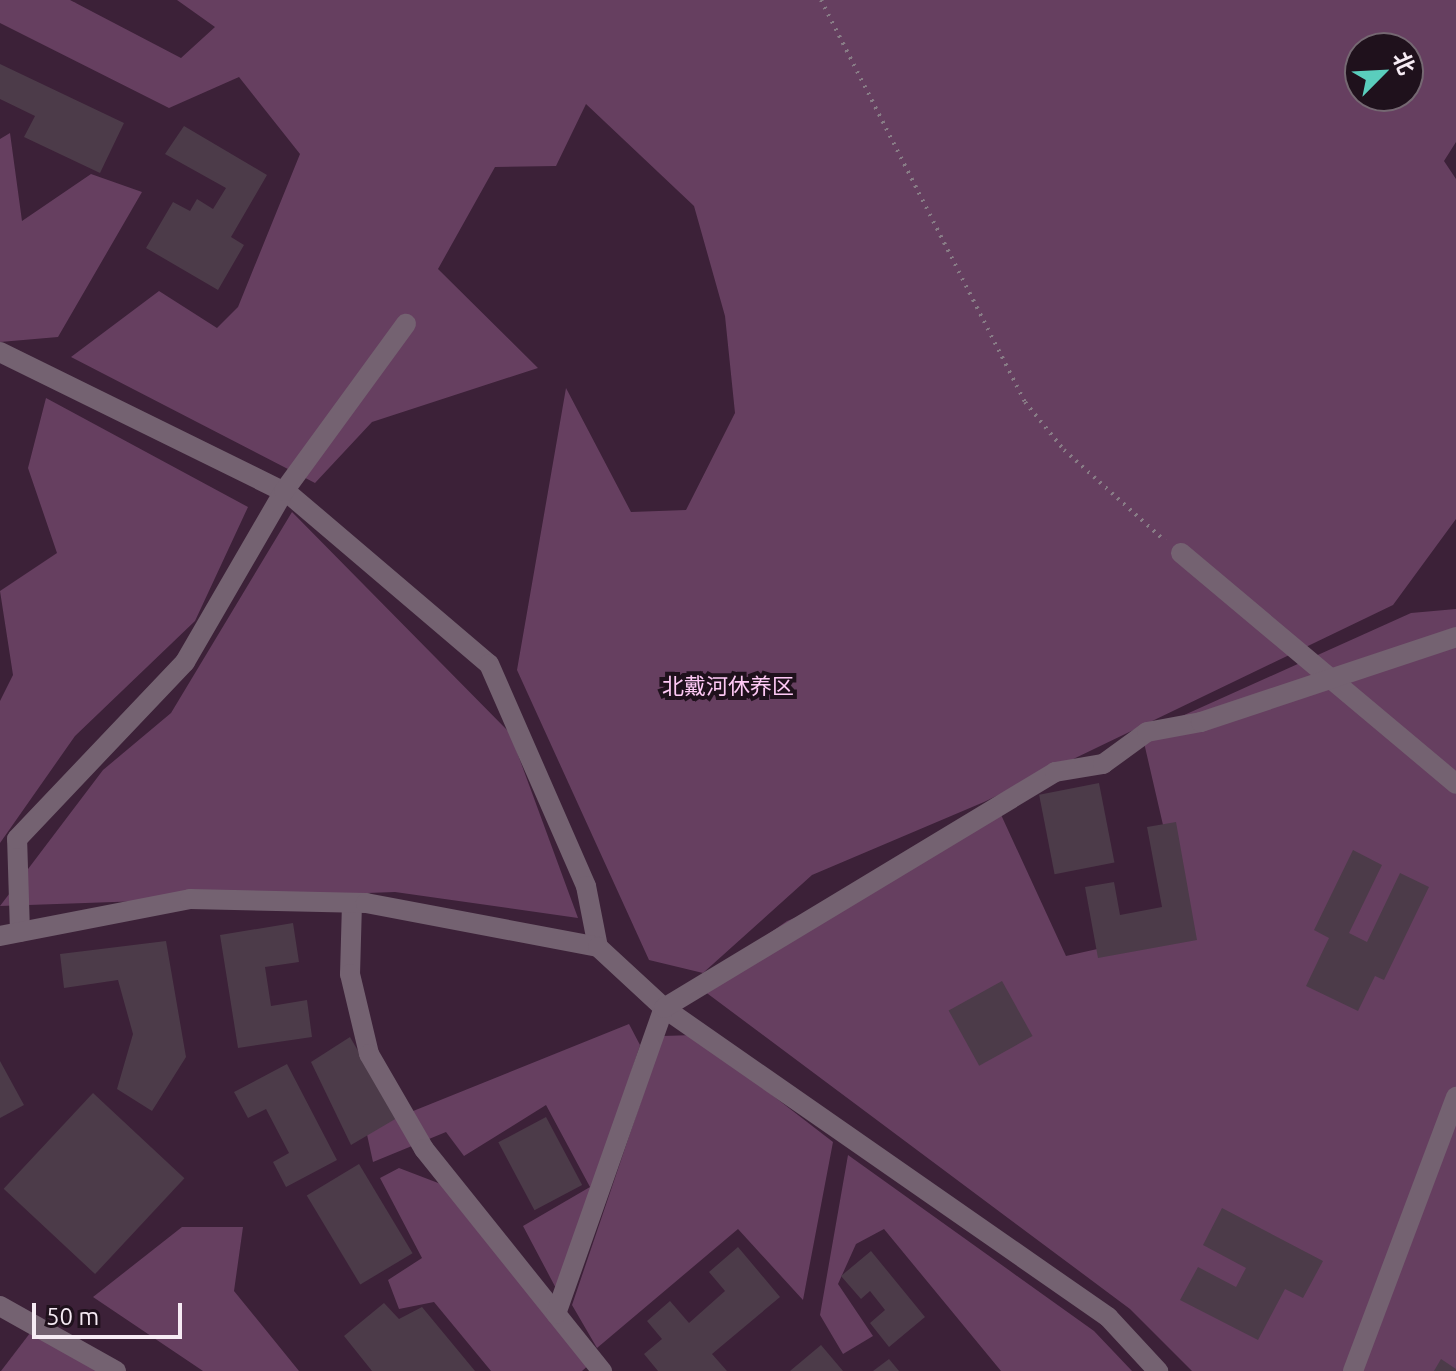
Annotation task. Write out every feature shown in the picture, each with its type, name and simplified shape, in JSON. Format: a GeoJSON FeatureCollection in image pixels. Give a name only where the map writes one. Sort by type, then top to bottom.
{"type":"FeatureCollection","features":[{"type":"Feature","properties":{"kind":"street"},"geometry":{"type":"LineString","coordinates":[[406,324],[284,491],[185,662],[17,839],[10,934],[190,899],[352,903],[598,947],[664,1008],[1108,1317],[1158,1371]]}},
{"type":"Feature","properties":{"kind":"street"},"geometry":{"type":"LineString","coordinates":[[0,352],[284,491],[489,664],[586,886],[598,947]]}},
{"type":"Feature","properties":{"kind":"street"},"geometry":{"type":"LineString","coordinates":[[1181,553],[1274,635],[1456,784]]}},
{"type":"Feature","properties":{"kind":"street"},"geometry":{"type":"LineString","coordinates":[[556,1314],[664,1008],[1055,772],[1103,764],[1147,732],[1456,637]]}},
{"type":"Feature","properties":{"kind":"street"},"geometry":{"type":"LineString","coordinates":[[352,903],[350,974],[369,1054],[424,1149],[602,1371]]}},
{"type":"Feature","properties":{"kind":"street"},"geometry":{"type":"LineString","coordinates":[[1353,1371],[1456,1097]]}},
{"type":"Feature","properties":{"kind":"street"},"geometry":{"type":"LineString","coordinates":[[0,1306],[116,1371]]}},
{"type":"Feature","properties":{"kind":"path"},"geometry":{"type":"LineString","coordinates":[[821,0],[1025,402],[1119,505],[1181,553]]}},
{"type":"Feature","properties":{"kind":"green space","name":"北戴河休养区"},"geometry":{"type":"Polygon","coordinates":[[[0,0],[1456,0],[1456,1371],[0,1371],[0,0]]]}},
{"type":"Feature","properties":{"kind":"green space"},"geometry":{"type":"Polygon","coordinates":[[[0,0],[70,0],[181,58],[215,27],[177,0],[1456,0],[1456,142],[1444,161],[1456,179],[1456,519],[1393,605],[984,802],[812,875],[703,973],[649,960],[517,670],[566,388],[631,512],[686,510],[735,413],[725,316],[694,206],[586,104],[556,166],[495,167],[438,269],[538,368],[372,422],[315,483],[71,357],[159,291],[217,328],[238,307],[300,154],[239,77],[169,108],[0,23],[0,0]]]}},
{"type":"Feature","properties":{"kind":"green space"},"geometry":{"type":"Polygon","coordinates":[[[10,133],[22,221],[91,174],[142,192],[58,337],[0,342],[0,139],[10,133]]]}},
{"type":"Feature","properties":{"kind":"green space"},"geometry":{"type":"Polygon","coordinates":[[[46,398],[248,507],[195,621],[75,736],[0,843],[0,701],[13,675],[0,591],[57,553],[28,468],[46,398]]]}},
{"type":"Feature","properties":{"kind":"green space"},"geometry":{"type":"Polygon","coordinates":[[[292,512],[510,733],[578,918],[395,892],[0,906],[103,770],[171,713],[292,512]]]}},
{"type":"Feature","properties":{"kind":"green space"},"geometry":{"type":"Polygon","coordinates":[[[1456,609],[1456,1371],[1192,1371],[1130,1309],[696,985],[787,921],[848,896],[997,806],[1066,956],[1187,929],[1142,734],[1411,613],[1456,609]]]}},
{"type":"Feature","properties":{"kind":"green space"},"geometry":{"type":"Polygon","coordinates":[[[629,1024],[640,1045],[559,1294],[523,1226],[590,1187],[546,1105],[464,1156],[446,1132],[373,1162],[366,1130],[629,1024]]]}},
{"type":"Feature","properties":{"kind":"green space"},"geometry":{"type":"Polygon","coordinates":[[[694,1035],[833,1142],[803,1300],[738,1229],[597,1348],[572,1305],[663,1036],[694,1035]]]}},
{"type":"Feature","properties":{"kind":"green space"},"geometry":{"type":"Polygon","coordinates":[[[848,1155],[1094,1331],[1132,1371],[1001,1371],[884,1229],[856,1244],[838,1284],[873,1336],[843,1354],[820,1315],[848,1155]]]}},
{"type":"Feature","properties":{"kind":"green space"},"geometry":{"type":"Polygon","coordinates":[[[399,1168],[446,1186],[590,1364],[582,1371],[491,1371],[434,1302],[399,1309],[388,1280],[422,1258],[380,1178],[399,1168]]]}},
{"type":"Feature","properties":{"kind":"green space"},"geometry":{"type":"Polygon","coordinates":[[[182,1227],[243,1227],[234,1291],[299,1371],[203,1371],[93,1297],[182,1227]]]}},
{"type":"Feature","properties":{"kind":"green space"},"geometry":{"type":"Polygon","coordinates":[[[40,1320],[118,1371],[1,1371],[40,1320]]]}},
{"type":"Feature","properties":{"kind":"building"},"geometry":{"type":"Polygon","coordinates":[[[0,64],[124,123],[100,173],[24,137],[35,116],[0,99],[0,64]]]}},
{"type":"Feature","properties":{"kind":"building"},"geometry":{"type":"Polygon","coordinates":[[[184,126],[267,175],[231,237],[244,245],[218,290],[146,248],[173,202],[190,211],[197,199],[213,209],[226,188],[165,154],[184,126]]]}},
{"type":"Feature","properties":{"kind":"building"},"geometry":{"type":"Polygon","coordinates":[[[1099,783],[1114,863],[1055,874],[1039,795],[1099,783]]]}},
{"type":"Feature","properties":{"kind":"building"},"geometry":{"type":"Polygon","coordinates":[[[1176,822],[1197,940],[1098,958],[1085,887],[1114,882],[1120,915],[1162,907],[1147,827],[1176,822]]]}},
{"type":"Feature","properties":{"kind":"building"},"geometry":{"type":"Polygon","coordinates":[[[1353,850],[1382,865],[1349,933],[1367,942],[1400,873],[1429,887],[1384,980],[1375,976],[1358,1011],[1306,986],[1329,938],[1314,930],[1353,850]]]}},
{"type":"Feature","properties":{"kind":"building"},"geometry":{"type":"Polygon","coordinates":[[[293,923],[299,962],[265,967],[271,1006],[307,1000],[312,1037],[238,1048],[220,935],[293,923]]]}},
{"type":"Feature","properties":{"kind":"building"},"geometry":{"type":"Polygon","coordinates":[[[166,941],[186,1057],[152,1111],[117,1089],[133,1034],[118,980],[64,988],[60,954],[166,941]]]}},
{"type":"Feature","properties":{"kind":"building"},"geometry":{"type":"Polygon","coordinates":[[[1002,981],[1033,1036],[979,1066],[949,1011],[1002,981]]]}},
{"type":"Feature","properties":{"kind":"building"},"geometry":{"type":"Polygon","coordinates":[[[350,1037],[397,1118],[351,1145],[311,1062],[350,1037]]]}},
{"type":"Feature","properties":{"kind":"building"},"geometry":{"type":"Polygon","coordinates":[[[0,1061],[24,1105],[0,1118],[0,1061]]]}},
{"type":"Feature","properties":{"kind":"building"},"geometry":{"type":"Polygon","coordinates":[[[287,1064],[337,1160],[286,1187],[273,1162],[289,1153],[266,1109],[248,1118],[234,1092],[287,1064]]]}},
{"type":"Feature","properties":{"kind":"building"},"geometry":{"type":"Polygon","coordinates":[[[93,1093],[184,1178],[95,1274],[4,1189],[93,1093]]]}},
{"type":"Feature","properties":{"kind":"building"},"geometry":{"type":"Polygon","coordinates":[[[546,1117],[582,1185],[534,1210],[498,1142],[546,1117]]]}},
{"type":"Feature","properties":{"kind":"building"},"geometry":{"type":"Polygon","coordinates":[[[359,1164],[413,1253],[360,1285],[307,1195],[359,1164]]]}},
{"type":"Feature","properties":{"kind":"building"},"geometry":{"type":"Polygon","coordinates":[[[1222,1208],[1323,1261],[1303,1298],[1285,1289],[1258,1340],[1180,1300],[1198,1267],[1236,1287],[1246,1268],[1203,1245],[1222,1208]]]}},
{"type":"Feature","properties":{"kind":"building"},"geometry":{"type":"Polygon","coordinates":[[[738,1247],[780,1297],[712,1354],[727,1371],[658,1371],[644,1354],[662,1339],[647,1321],[670,1301],[689,1323],[725,1291],[709,1272],[738,1247]]]}},
{"type":"Feature","properties":{"kind":"building"},"geometry":{"type":"Polygon","coordinates":[[[871,1251],[925,1317],[889,1347],[870,1323],[885,1310],[870,1291],[861,1299],[841,1276],[871,1251]]]}},
{"type":"Feature","properties":{"kind":"building"},"geometry":{"type":"Polygon","coordinates":[[[384,1303],[399,1319],[422,1307],[475,1371],[372,1371],[344,1336],[384,1303]]]}},
{"type":"Feature","properties":{"kind":"building"},"geometry":{"type":"Polygon","coordinates":[[[821,1345],[843,1371],[790,1371],[821,1345]]]}},
{"type":"Feature","properties":{"kind":"building"},"geometry":{"type":"Polygon","coordinates":[[[889,1359],[899,1371],[873,1371],[889,1359]]]}},
{"type":"Feature","properties":{"kind":"building"},"geometry":{"type":"Polygon","coordinates":[[[1441,1359],[1456,1369],[1456,1371],[1434,1371],[1441,1359]]]}}]}
